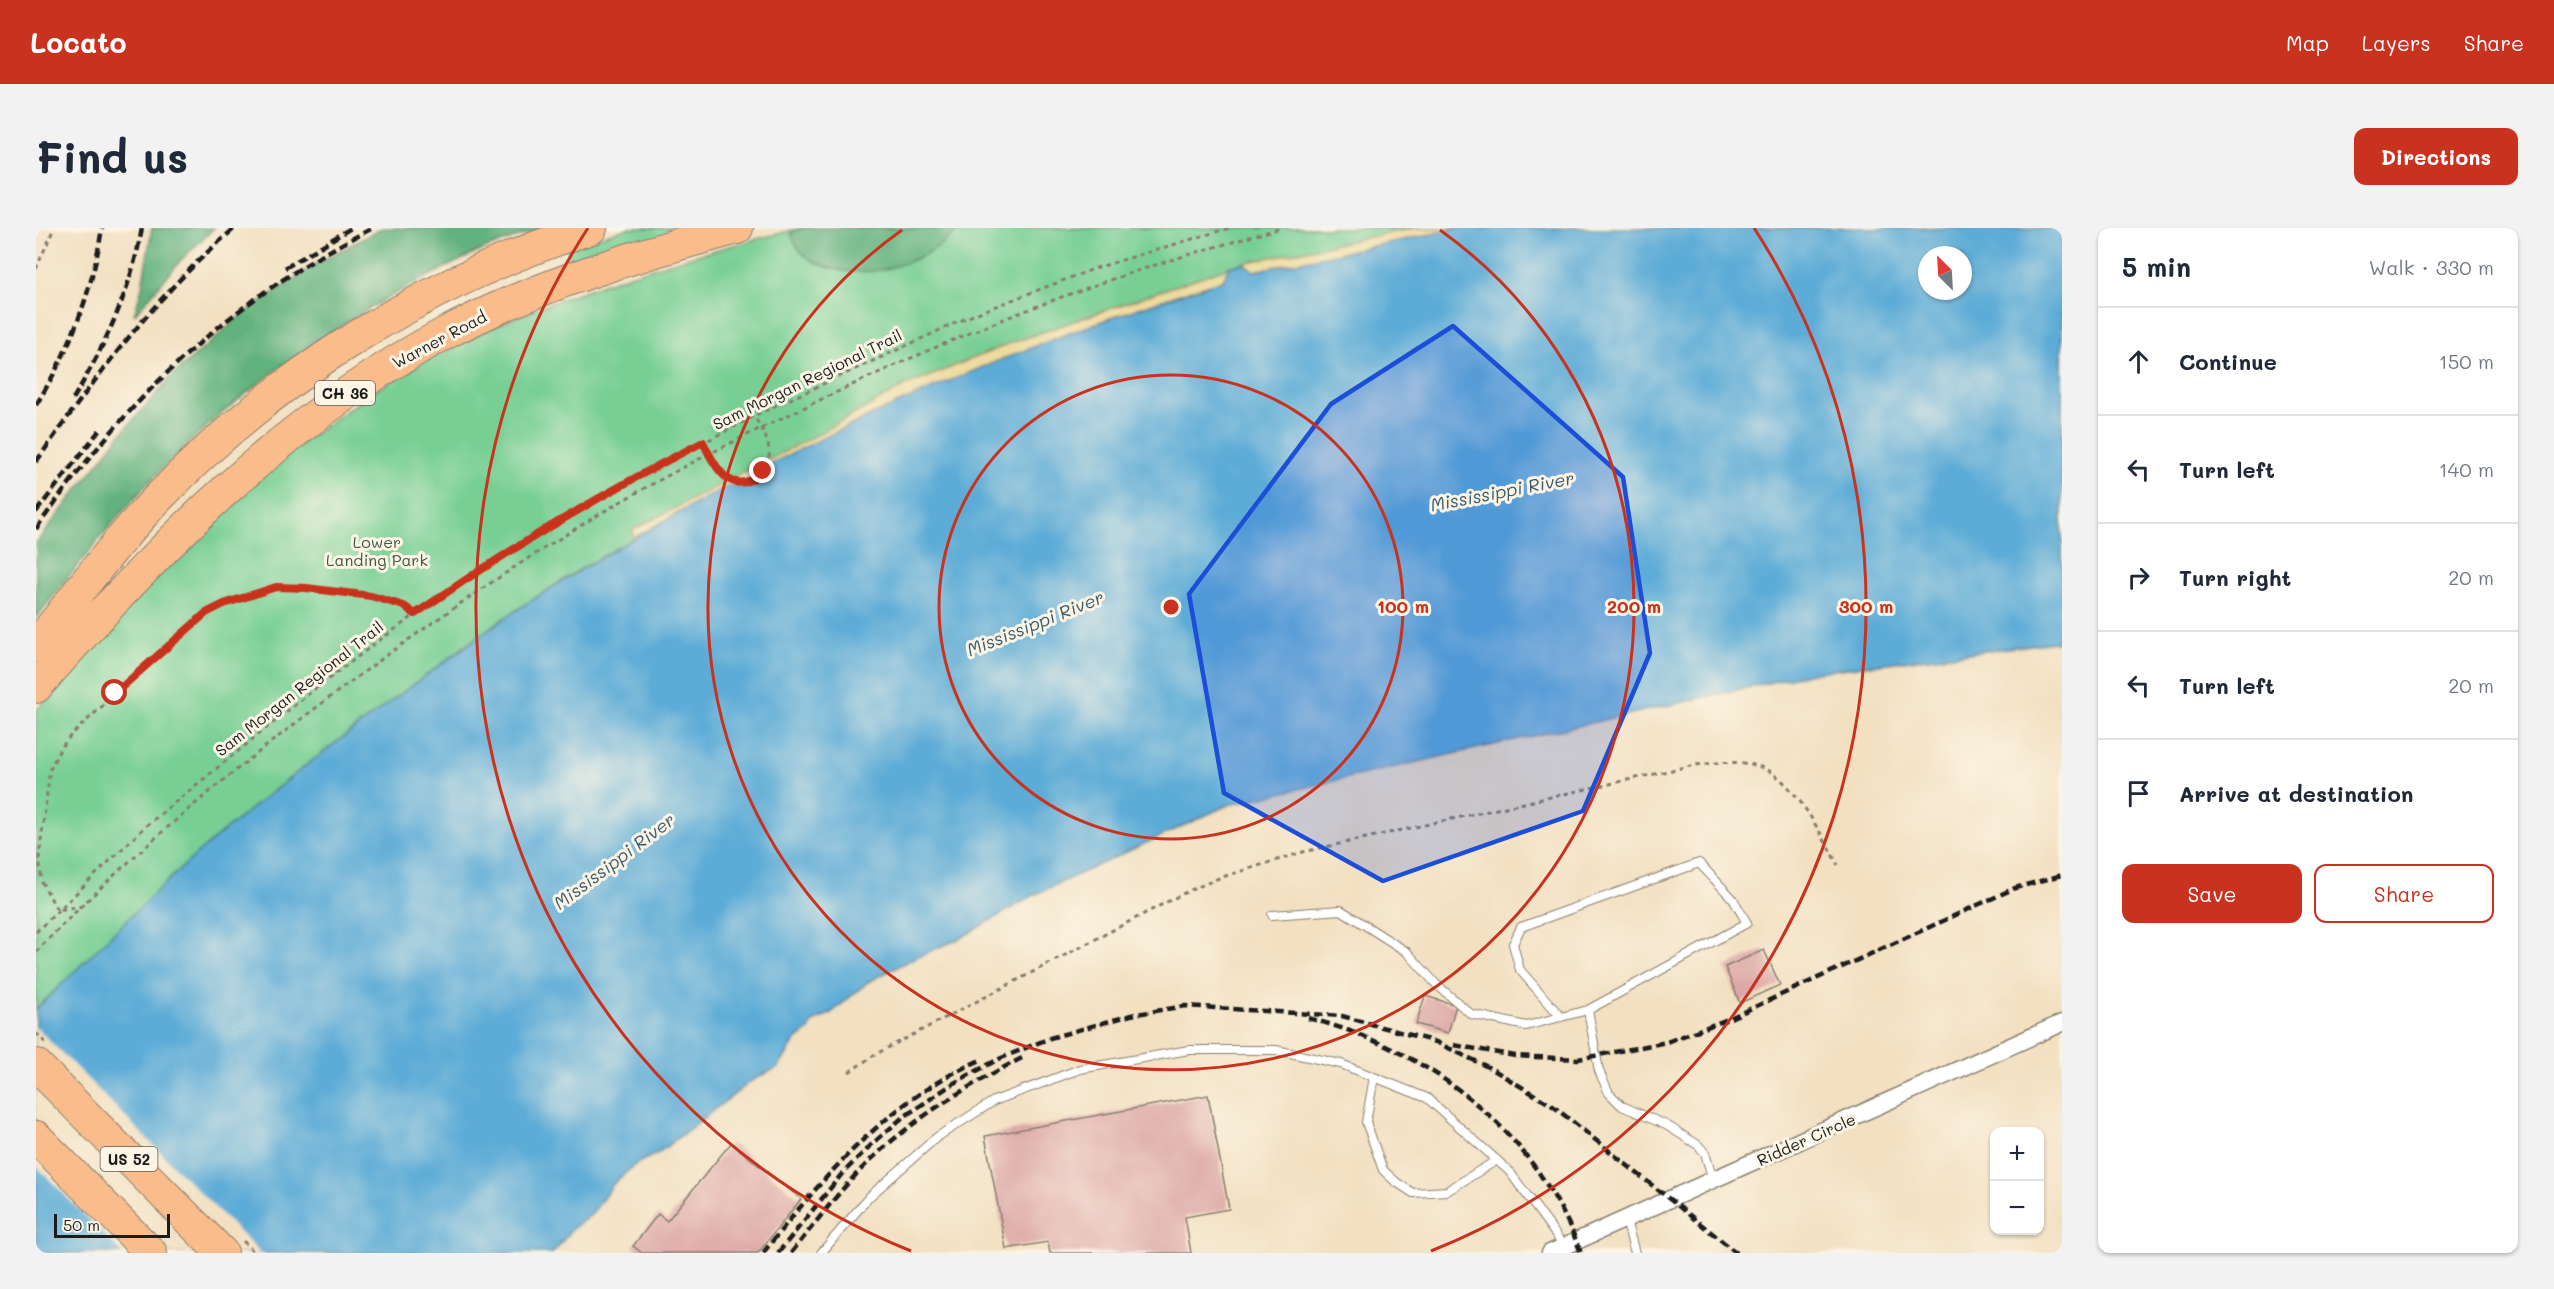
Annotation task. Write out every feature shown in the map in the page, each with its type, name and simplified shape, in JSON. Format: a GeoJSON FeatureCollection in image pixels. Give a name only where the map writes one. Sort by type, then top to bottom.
{"type":"FeatureCollection","features":[{"type":"Feature","properties":{"kind":"highway","name":"CH 36"},"geometry":{"type":"LineString","coordinates":[[36,646],[110,553],[156,500],[209,449],[284,385],[372,326],[425,297],[515,256],[591,228]]}},
{"type":"Feature","properties":{"kind":"highway","name":"Warner Road"},"geometry":{"type":"LineString","coordinates":[[36,687],[128,585],[230,485],[270,450],[353,387],[445,333],[530,294],[632,258],[737,228]]}},
{"type":"Feature","properties":{"kind":"highway","name":"US 52"},"geometry":{"type":"LineString","coordinates":[[36,1065],[222,1253]]}},
{"type":"Feature","properties":{"kind":"highway","name":"US 52"},"geometry":{"type":"LineString","coordinates":[[36,1137],[152,1253]]}},
{"type":"Feature","properties":{"kind":"street","name":"Ridder Circle"},"geometry":{"type":"LineString","coordinates":[[1557,1250],[2062,1023]]}},
{"type":"Feature","properties":{"kind":"lane"},"geometry":{"type":"LineString","coordinates":[[1272,915],[1341,910],[1407,952],[1436,984],[1471,1014],[1526,1026],[1561,1017],[1588,1010],[1747,923],[1733,899],[1699,863],[1521,927],[1513,944],[1520,970],[1561,1017]]}},
{"type":"Feature","properties":{"kind":"lane"},"geometry":{"type":"LineString","coordinates":[[1588,1010],[1599,1071],[1609,1093],[1622,1106],[1687,1135],[1705,1154],[1713,1180]]}},
{"type":"Feature","properties":{"kind":"lane"},"geometry":{"type":"LineString","coordinates":[[821,1253],[869,1197],[937,1137],[994,1101],[1080,1069],[1189,1050],[1276,1050],[1341,1064],[1427,1098],[1509,1171],[1557,1250]]}},
{"type":"Feature","properties":{"kind":"lane"},"geometry":{"type":"LineString","coordinates":[[1374,1077],[1366,1122],[1383,1170],[1396,1182],[1413,1193],[1447,1191],[1497,1160]]}},
{"type":"Feature","properties":{"kind":"lane"},"geometry":{"type":"LineString","coordinates":[[1626,1220],[1635,1253]]}},
{"type":"Feature","properties":{"kind":"path"},"geometry":{"type":"LineString","coordinates":[[36,269],[54,228]]}},
{"type":"Feature","properties":{"kind":"path","name":"Sam Morgan Regional Trail"},"geometry":{"type":"LineString","coordinates":[[36,932],[115,854],[192,786],[415,614],[510,550],[600,497],[703,442],[938,330],[1020,295],[1107,265],[1229,228]]}},
{"type":"Feature","properties":{"kind":"path"},"geometry":{"type":"LineString","coordinates":[[36,952],[129,863],[246,762],[437,619],[564,535],[760,428],[921,353],[1038,306],[1116,278],[1281,228]]}},
{"type":"Feature","properties":{"kind":"path"},"geometry":{"type":"LineString","coordinates":[[703,442],[715,466],[729,480],[741,482],[753,479],[763,471],[768,460],[766,441],[754,416]]}},
{"type":"Feature","properties":{"kind":"path"},"geometry":{"type":"LineString","coordinates":[[83,906],[57,910],[42,882],[39,857],[50,769],[60,749],[78,728],[195,621],[224,604],[276,587],[306,588],[371,596],[404,606],[415,614]]}},
{"type":"Feature","properties":{"kind":"path"},"geometry":{"type":"LineString","coordinates":[[849,1072],[886,1049],[1184,893],[1219,878],[1303,852],[1695,765],[1730,762],[1764,768],[1791,789],[1816,826],[1838,865]]}},
{"type":"Feature","properties":{"kind":"highlighted area"},"geometry":{"type":"Polygon","coordinates":[[[1453,326],[1623,477],[1650,653],[1583,811],[1383,881],[1224,793],[1189,594],[1331,404],[1453,326]]]}},
{"type":"Feature","properties":{"kind":"green space"},"geometry":{"type":"Polygon","coordinates":[[[152,228],[214,228],[181,260],[134,315],[142,287],[152,228]]]}},
{"type":"Feature","properties":{"kind":"green space"},"geometry":{"type":"Polygon","coordinates":[[[382,228],[544,228],[480,251],[436,272],[351,320],[269,375],[194,438],[159,472],[111,525],[36,618],[36,543],[120,435],[174,374],[244,313],[314,265],[382,228]]]}},
{"type":"Feature","properties":{"kind":"green space"},"geometry":{"type":"Polygon","coordinates":[[[628,228],[695,228],[572,267],[567,247],[628,228]]]}},
{"type":"Feature","properties":{"kind":"green space","name":"Lower Landing Park"},"geometry":{"type":"Polygon","coordinates":[[[802,228],[1460,228],[1254,271],[1243,263],[1229,267],[1223,280],[1081,330],[925,391],[682,511],[579,570],[489,628],[347,734],[198,853],[36,1009],[36,711],[161,572],[251,486],[299,446],[349,409],[401,375],[448,349],[496,326],[596,286],[698,255],[802,228]]]}},
{"type":"Feature","properties":{"kind":"green space"},"geometry":{"type":"Polygon","coordinates":[[[802,228],[960,228],[930,251],[913,260],[875,271],[856,272],[837,270],[809,259],[797,247],[792,237],[791,231],[802,228]]]}},
{"type":"Feature","properties":{"kind":"sand"},"geometry":{"type":"Polygon","coordinates":[[[1414,228],[1460,228],[1254,271],[1243,263],[1414,228]]]}},
{"type":"Feature","properties":{"kind":"sand"},"geometry":{"type":"Polygon","coordinates":[[[1229,267],[1223,280],[1146,305],[996,362],[848,426],[704,499],[634,538],[632,530],[811,438],[903,387],[1011,343],[1229,267]]]}},
{"type":"Feature","properties":{"kind":"water","name":"Mississippi River"},"geometry":{"type":"Polygon","coordinates":[[[1460,228],[2062,228],[2062,641],[1816,672],[1228,805],[1034,895],[959,939],[916,957],[868,982],[831,1013],[813,1022],[809,1030],[795,1041],[779,1067],[753,1080],[658,1153],[636,1164],[614,1183],[591,1215],[572,1229],[553,1253],[36,1253],[36,1009],[178,871],[252,808],[306,765],[498,623],[608,553],[692,506],[777,461],[952,380],[1041,344],[1223,280],[1229,267],[1243,263],[1254,271],[1460,228]]]}},
{"type":"Feature","properties":{"kind":"pier"},"geometry":{"type":"Polygon","coordinates":[[[772,459],[766,473],[755,482],[741,486],[727,483],[772,459]]]}},
{"type":"Feature","properties":{"kind":"pier"},"geometry":{"type":"Polygon","coordinates":[[[36,1027],[260,1253],[122,1253],[36,1166],[36,1027]]]}},
{"type":"Feature","properties":{"kind":"building"},"geometry":{"type":"Polygon","coordinates":[[[1764,950],[1780,985],[1740,1003],[1725,967],[1764,950]]]}},
{"type":"Feature","properties":{"kind":"building"},"geometry":{"type":"Polygon","coordinates":[[[1425,996],[1456,1005],[1448,1033],[1416,1024],[1425,996]]]}},
{"type":"Feature","properties":{"kind":"building"},"geometry":{"type":"Polygon","coordinates":[[[1208,1095],[1229,1209],[1185,1217],[1191,1253],[1050,1253],[1048,1242],[1006,1249],[985,1136],[1208,1095]]]}},
{"type":"Feature","properties":{"kind":"building"},"geometry":{"type":"Polygon","coordinates":[[[731,1143],[801,1199],[758,1253],[642,1253],[633,1246],[658,1214],[667,1221],[731,1143]]]}},
{"type":"Feature","properties":{"kind":"railway"},"geometry":{"type":"LineString","coordinates":[[36,405],[59,363],[78,320],[86,298],[102,228]]}},
{"type":"Feature","properties":{"kind":"railway"},"geometry":{"type":"LineString","coordinates":[[73,399],[96,359],[124,295],[142,228]]}},
{"type":"Feature","properties":{"kind":"railway"},"geometry":{"type":"LineString","coordinates":[[36,462],[128,338],[179,281],[235,228]]}},
{"type":"Feature","properties":{"kind":"railway"},"geometry":{"type":"LineString","coordinates":[[285,268],[351,228]]}},
{"type":"Feature","properties":{"kind":"railway"},"geometry":{"type":"LineString","coordinates":[[36,529],[107,437],[185,356],[227,320],[272,287],[321,256],[373,228]]}},
{"type":"Feature","properties":{"kind":"railway"},"geometry":{"type":"LineString","coordinates":[[36,512],[102,427]]}},
{"type":"Feature","properties":{"kind":"railway"},"geometry":{"type":"LineString","coordinates":[[1454,1045],[1515,1056],[1578,1059],[1667,1042],[1728,1019],[2015,888],[2062,875]]}},
{"type":"Feature","properties":{"kind":"railway"},"geometry":{"type":"LineString","coordinates":[[778,1253],[841,1175],[871,1145],[902,1118],[954,1083],[999,1059],[1050,1038],[1131,1015],[1185,1006],[1342,1016],[1436,1042],[1492,1069],[1553,1106],[1737,1253]]}},
{"type":"Feature","properties":{"kind":"railway"},"geometry":{"type":"LineString","coordinates":[[1308,1018],[1354,1033],[1397,1051],[1437,1075],[1474,1102],[1507,1134],[1537,1169],[1561,1209],[1581,1253]]}},
{"type":"Feature","properties":{"kind":"railway"},"geometry":{"type":"LineString","coordinates":[[791,1253],[850,1181],[888,1144],[953,1097],[1022,1058]]}},
{"type":"Feature","properties":{"kind":"railway"},"geometry":{"type":"LineString","coordinates":[[763,1253],[835,1168],[889,1117],[949,1075],[983,1059]]}},
{"type":"Feature","properties":{"kind":"route"},"geometry":{"type":"LineString","coordinates":[[115,693],[206,613],[252,594],[276,587],[351,593],[393,602],[415,614],[510,550],[600,497],[703,442],[717,470],[729,480],[748,481],[763,471]]}}]}
